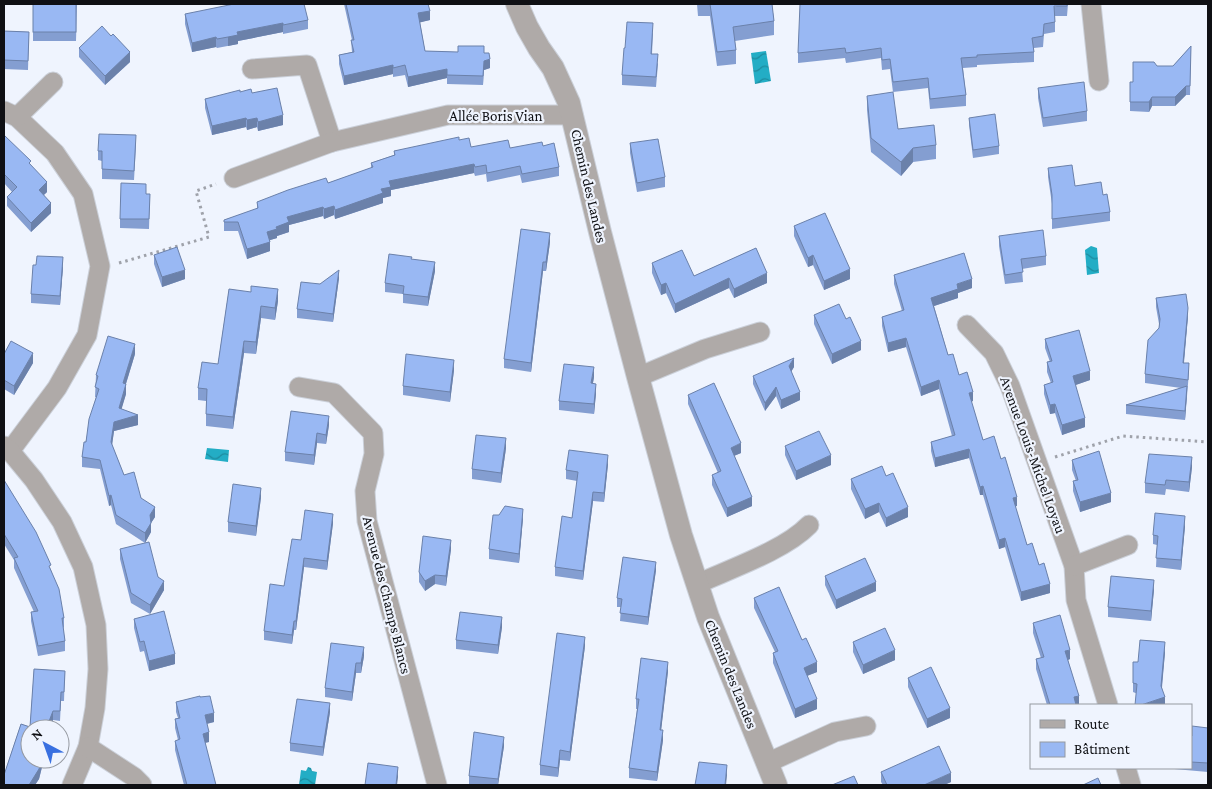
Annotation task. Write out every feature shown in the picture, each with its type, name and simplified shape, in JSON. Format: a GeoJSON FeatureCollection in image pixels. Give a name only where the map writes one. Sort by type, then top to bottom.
{"type":"FeatureCollection","features":[{"type":"Feature","properties":{"kind":"street","name":"Chemin des Landes"},"geometry":{"type":"LineString","coordinates":[[517,4],[527,27],[553,68],[573,115],[600,232],[638,378],[697,584],[708,617],[776,785]]}},
{"type":"Feature","properties":{"kind":"street"},"geometry":{"type":"LineString","coordinates":[[1091,4],[1099,81]]}},
{"type":"Feature","properties":{"kind":"street"},"geometry":{"type":"LineString","coordinates":[[252,69],[307,65],[332,142]]}},
{"type":"Feature","properties":{"kind":"street"},"geometry":{"type":"LineString","coordinates":[[53,82],[10,114],[55,153],[83,194],[100,266],[87,335],[57,388],[7,449],[34,480],[62,522],[83,567],[96,626],[98,669],[88,747],[72,785]]}},
{"type":"Feature","properties":{"kind":"street","name":"Allée Boris Vian"},"geometry":{"type":"LineString","coordinates":[[234,178],[332,142],[448,115],[573,115]]}},
{"type":"Feature","properties":{"kind":"street","name":"Avenue Louis-Michel Loyau"},"geometry":{"type":"LineString","coordinates":[[967,324],[994,353],[1010,386],[1074,566],[1076,600],[1108,704]]}},
{"type":"Feature","properties":{"kind":"street"},"geometry":{"type":"LineString","coordinates":[[638,378],[705,348],[760,332]]}},
{"type":"Feature","properties":{"kind":"street","name":"Avenue des Champs Blancs"},"geometry":{"type":"LineString","coordinates":[[299,387],[334,393],[373,433],[374,454],[365,491],[367,521],[437,785]]}},
{"type":"Feature","properties":{"kind":"street"},"geometry":{"type":"LineString","coordinates":[[697,584],[780,546],[797,536],[809,525]]}},
{"type":"Feature","properties":{"kind":"street"},"geometry":{"type":"LineString","coordinates":[[1074,566],[1128,545]]}},
{"type":"Feature","properties":{"kind":"street"},"geometry":{"type":"LineString","coordinates":[[767,763],[835,732],[866,726]]}},
{"type":"Feature","properties":{"kind":"street"},"geometry":{"type":"LineString","coordinates":[[88,747],[134,777],[142,785]]}},
{"type":"Feature","properties":{"kind":"street"},"geometry":{"type":"LineString","coordinates":[[1126,769],[1131,785]]}},
{"type":"Feature","properties":{"kind":"path"},"geometry":{"type":"LineString","coordinates":[[116,264],[210,238],[196,191],[234,178]]}},
{"type":"Feature","properties":{"kind":"path"},"geometry":{"type":"LineString","coordinates":[[1049,458],[1122,436],[1208,442]]}},
{"type":"Feature","properties":{"kind":"water"},"geometry":{"type":"Polygon","coordinates":[[[766,51],[771,81],[755,84],[751,53],[766,51]]]}},
{"type":"Feature","properties":{"kind":"water"},"geometry":{"type":"Polygon","coordinates":[[[1091,246],[1097,248],[1099,273],[1087,275],[1085,250],[1091,246]]]}},
{"type":"Feature","properties":{"kind":"water"},"geometry":{"type":"Polygon","coordinates":[[[207,448],[229,450],[228,462],[205,459],[207,448]]]}},
{"type":"Feature","properties":{"kind":"water"},"geometry":{"type":"Polygon","coordinates":[[[308,767],[312,771],[317,772],[315,785],[299,785],[301,770],[306,771],[308,767]]]}},
{"type":"Feature","properties":{"kind":"building"},"geometry":{"type":"Polygon","coordinates":[[[33,4],[76,4],[76,32],[33,32],[33,4]]]}},
{"type":"Feature","properties":{"kind":"building"},"geometry":{"type":"Polygon","coordinates":[[[234,4],[304,4],[308,20],[237,32],[238,35],[217,39],[216,37],[192,43],[185,14],[234,4]]]}},
{"type":"Feature","properties":{"kind":"building"},"geometry":{"type":"Polygon","coordinates":[[[346,4],[428,4],[430,11],[418,13],[425,51],[458,52],[458,46],[484,46],[484,53],[489,53],[490,59],[484,61],[483,76],[447,75],[447,69],[408,77],[405,65],[393,68],[393,65],[344,76],[339,55],[354,52],[351,40],[354,40],[346,4]]]}},
{"type":"Feature","properties":{"kind":"building"},"geometry":{"type":"Polygon","coordinates":[[[710,4],[772,4],[774,21],[733,27],[736,50],[717,52],[710,4]]]}},
{"type":"Feature","properties":{"kind":"building"},"geometry":{"type":"Polygon","coordinates":[[[800,4],[1067,4],[1067,6],[1054,6],[1055,22],[1044,24],[1043,36],[1032,38],[1034,52],[977,55],[977,57],[961,58],[966,95],[930,99],[928,78],[893,82],[890,59],[882,60],[881,48],[846,53],[845,48],[798,53],[800,4]]]}},
{"type":"Feature","properties":{"kind":"building"},"geometry":{"type":"Polygon","coordinates":[[[627,22],[653,23],[651,54],[658,54],[656,77],[622,75],[627,22]]]}},
{"type":"Feature","properties":{"kind":"building"},"geometry":{"type":"Polygon","coordinates":[[[102,26],[111,36],[113,34],[130,52],[105,76],[79,48],[102,26]]]}},
{"type":"Feature","properties":{"kind":"building"},"geometry":{"type":"Polygon","coordinates":[[[4,31],[29,32],[28,61],[4,60],[4,31]]]}},
{"type":"Feature","properties":{"kind":"building"},"geometry":{"type":"Polygon","coordinates":[[[1191,46],[1190,86],[1186,86],[1175,97],[1152,97],[1149,102],[1130,102],[1133,62],[1154,62],[1157,66],[1173,66],[1191,46]]]}},
{"type":"Feature","properties":{"kind":"building"},"geometry":{"type":"Polygon","coordinates":[[[1084,82],[1087,111],[1043,118],[1038,88],[1084,82]]]}},
{"type":"Feature","properties":{"kind":"building"},"geometry":{"type":"Polygon","coordinates":[[[277,88],[283,115],[258,122],[257,118],[247,120],[246,118],[212,126],[205,99],[240,90],[240,92],[251,89],[252,93],[277,88]]]}},
{"type":"Feature","properties":{"kind":"building"},"geometry":{"type":"Polygon","coordinates":[[[893,92],[898,129],[934,125],[936,145],[913,148],[901,162],[871,138],[867,96],[893,92]]]}},
{"type":"Feature","properties":{"kind":"building"},"geometry":{"type":"Polygon","coordinates":[[[995,114],[999,146],[973,150],[969,118],[995,114]]]}},
{"type":"Feature","properties":{"kind":"building"},"geometry":{"type":"Polygon","coordinates":[[[99,134],[136,135],[134,171],[102,169],[102,151],[98,151],[99,134]]]}},
{"type":"Feature","properties":{"kind":"building"},"geometry":{"type":"Polygon","coordinates":[[[5,136],[31,161],[29,163],[47,182],[39,190],[51,203],[31,223],[7,197],[17,187],[4,174],[5,136]]]}},
{"type":"Feature","properties":{"kind":"building"},"geometry":{"type":"Polygon","coordinates":[[[459,137],[459,140],[469,138],[471,147],[508,140],[510,148],[542,142],[543,146],[554,143],[559,167],[522,174],[520,166],[487,173],[486,165],[475,167],[474,164],[389,181],[391,187],[381,189],[383,193],[335,210],[334,206],[324,209],[323,207],[287,217],[289,222],[267,232],[270,242],[247,249],[238,222],[224,222],[224,220],[258,208],[257,202],[288,190],[326,178],[328,183],[373,167],[371,163],[395,155],[394,151],[459,137]]]}},
{"type":"Feature","properties":{"kind":"building"},"geometry":{"type":"Polygon","coordinates":[[[658,139],[665,177],[637,183],[630,143],[658,139]]]}},
{"type":"Feature","properties":{"kind":"building"},"geometry":{"type":"Polygon","coordinates":[[[1072,165],[1075,186],[1101,182],[1103,195],[1107,194],[1110,212],[1052,219],[1052,195],[1048,168],[1072,165]]]}},
{"type":"Feature","properties":{"kind":"building"},"geometry":{"type":"Polygon","coordinates":[[[121,183],[146,184],[146,194],[150,194],[149,219],[120,219],[121,183]]]}},
{"type":"Feature","properties":{"kind":"building"},"geometry":{"type":"Polygon","coordinates":[[[825,213],[850,269],[824,281],[813,255],[808,258],[794,226],[825,213]]]}},
{"type":"Feature","properties":{"kind":"building"},"geometry":{"type":"Polygon","coordinates":[[[521,229],[550,233],[546,262],[543,262],[531,363],[504,359],[521,229]]]}},
{"type":"Feature","properties":{"kind":"building"},"geometry":{"type":"Polygon","coordinates":[[[1043,230],[1046,256],[1021,259],[1023,272],[1005,275],[999,236],[1043,230]]]}},
{"type":"Feature","properties":{"kind":"building"},"geometry":{"type":"Polygon","coordinates":[[[177,247],[185,270],[162,277],[154,255],[177,247]]]}},
{"type":"Feature","properties":{"kind":"building"},"geometry":{"type":"Polygon","coordinates":[[[756,248],[767,273],[734,289],[729,278],[675,304],[666,283],[661,285],[652,263],[682,250],[694,276],[756,248]]]}},
{"type":"Feature","properties":{"kind":"building"},"geometry":{"type":"Polygon","coordinates":[[[964,253],[972,279],[957,284],[958,289],[931,298],[948,355],[953,354],[959,375],[967,372],[973,392],[969,393],[983,440],[994,436],[1001,459],[1005,457],[1017,497],[1013,498],[1027,545],[1032,543],[1039,565],[1044,563],[1050,584],[1021,592],[1005,538],[999,540],[983,486],[980,487],[969,449],[935,458],[931,442],[955,435],[939,380],[921,387],[906,338],[888,343],[882,317],[904,310],[894,275],[964,253]]]}},
{"type":"Feature","properties":{"kind":"building"},"geometry":{"type":"Polygon","coordinates":[[[389,254],[435,262],[428,297],[403,294],[404,286],[385,283],[389,254]]]}},
{"type":"Feature","properties":{"kind":"building"},"geometry":{"type":"Polygon","coordinates":[[[37,256],[63,257],[60,296],[31,294],[33,265],[36,265],[37,256]]]}},
{"type":"Feature","properties":{"kind":"building"},"geometry":{"type":"Polygon","coordinates":[[[339,270],[333,314],[297,309],[301,282],[320,284],[339,270]]]}},
{"type":"Feature","properties":{"kind":"building"},"geometry":{"type":"Polygon","coordinates":[[[251,286],[278,289],[275,308],[261,306],[256,342],[244,341],[233,417],[206,414],[207,389],[198,388],[202,362],[218,364],[229,289],[251,292],[251,286]]]}},
{"type":"Feature","properties":{"kind":"building"},"geometry":{"type":"Polygon","coordinates":[[[1186,294],[1188,308],[1183,363],[1189,363],[1188,380],[1145,374],[1148,340],[1159,328],[1160,319],[1156,298],[1186,294]]]}},
{"type":"Feature","properties":{"kind":"building"},"geometry":{"type":"Polygon","coordinates":[[[839,304],[846,319],[850,317],[861,341],[832,354],[814,315],[839,304]]]}},
{"type":"Feature","properties":{"kind":"building"},"geometry":{"type":"Polygon","coordinates":[[[1079,330],[1090,371],[1073,376],[1085,418],[1062,425],[1055,404],[1050,405],[1044,385],[1053,382],[1047,362],[1052,361],[1045,339],[1079,330]]]}},
{"type":"Feature","properties":{"kind":"building"},"geometry":{"type":"Polygon","coordinates":[[[108,336],[135,344],[123,383],[126,384],[119,408],[138,415],[114,422],[111,442],[124,475],[134,472],[141,498],[155,507],[150,515],[151,523],[145,533],[116,515],[100,460],[82,457],[89,419],[99,389],[95,387],[98,376],[96,375],[108,336]]]}},
{"type":"Feature","properties":{"kind":"building"},"geometry":{"type":"Polygon","coordinates":[[[11,341],[33,353],[14,386],[4,380],[4,354],[11,341]]]}},
{"type":"Feature","properties":{"kind":"building"},"geometry":{"type":"Polygon","coordinates":[[[406,354],[454,360],[450,392],[403,386],[406,354]]]}},
{"type":"Feature","properties":{"kind":"building"},"geometry":{"type":"Polygon","coordinates":[[[794,358],[789,366],[800,392],[781,400],[776,387],[765,403],[753,376],[794,358]]]}},
{"type":"Feature","properties":{"kind":"building"},"geometry":{"type":"Polygon","coordinates":[[[564,364],[594,367],[591,383],[596,384],[594,404],[559,401],[564,364]]]}},
{"type":"Feature","properties":{"kind":"building"},"geometry":{"type":"Polygon","coordinates":[[[714,383],[741,443],[731,448],[752,497],[727,508],[712,475],[721,471],[688,395],[714,383]]]}},
{"type":"Feature","properties":{"kind":"building"},"geometry":{"type":"Polygon","coordinates":[[[1187,386],[1185,411],[1126,405],[1187,386]]]}},
{"type":"Feature","properties":{"kind":"building"},"geometry":{"type":"Polygon","coordinates":[[[291,411],[329,416],[326,435],[317,433],[314,455],[285,452],[291,411]]]}},
{"type":"Feature","properties":{"kind":"building"},"geometry":{"type":"Polygon","coordinates":[[[819,431],[831,455],[796,471],[785,446],[819,431]]]}},
{"type":"Feature","properties":{"kind":"building"},"geometry":{"type":"Polygon","coordinates":[[[476,435],[506,438],[501,473],[472,469],[476,435]]]}},
{"type":"Feature","properties":{"kind":"building"},"geometry":{"type":"Polygon","coordinates":[[[569,450],[608,455],[604,493],[593,492],[583,571],[555,567],[562,516],[572,518],[578,472],[566,470],[569,450]]]}},
{"type":"Feature","properties":{"kind":"building"},"geometry":{"type":"Polygon","coordinates":[[[1099,451],[1111,493],[1080,502],[1073,481],[1078,480],[1072,460],[1099,451]]]}},
{"type":"Feature","properties":{"kind":"building"},"geometry":{"type":"Polygon","coordinates":[[[1149,454],[1192,457],[1189,482],[1166,480],[1165,485],[1145,483],[1149,454]]]}},
{"type":"Feature","properties":{"kind":"building"},"geometry":{"type":"Polygon","coordinates":[[[882,466],[886,476],[893,473],[908,507],[886,518],[879,503],[865,509],[851,479],[882,466]]]}},
{"type":"Feature","properties":{"kind":"building"},"geometry":{"type":"Polygon","coordinates":[[[4,480],[36,532],[51,565],[49,566],[59,589],[64,618],[62,618],[65,641],[38,646],[31,612],[38,611],[14,558],[18,557],[4,534],[4,480]]]}},
{"type":"Feature","properties":{"kind":"building"},"geometry":{"type":"Polygon","coordinates":[[[233,484],[261,488],[256,526],[228,522],[233,484]]]}},
{"type":"Feature","properties":{"kind":"building"},"geometry":{"type":"Polygon","coordinates":[[[505,506],[523,509],[519,554],[489,549],[493,515],[499,515],[505,506]]]}},
{"type":"Feature","properties":{"kind":"building"},"geometry":{"type":"Polygon","coordinates":[[[305,510],[333,514],[327,561],[304,558],[296,621],[294,621],[292,635],[264,631],[270,584],[284,586],[292,539],[301,540],[305,510]]]}},
{"type":"Feature","properties":{"kind":"building"},"geometry":{"type":"Polygon","coordinates":[[[1155,513],[1185,516],[1181,560],[1156,558],[1158,536],[1153,535],[1155,513]]]}},
{"type":"Feature","properties":{"kind":"building"},"geometry":{"type":"Polygon","coordinates":[[[423,536],[451,540],[446,576],[435,575],[425,581],[419,572],[423,536]]]}},
{"type":"Feature","properties":{"kind":"building"},"geometry":{"type":"Polygon","coordinates":[[[149,542],[158,577],[164,581],[150,605],[131,593],[120,549],[149,542]]]}},
{"type":"Feature","properties":{"kind":"building"},"geometry":{"type":"Polygon","coordinates":[[[623,557],[656,562],[648,617],[620,613],[622,599],[617,598],[623,557]]]}},
{"type":"Feature","properties":{"kind":"building"},"geometry":{"type":"Polygon","coordinates":[[[865,558],[876,582],[836,600],[825,576],[865,558]]]}},
{"type":"Feature","properties":{"kind":"building"},"geometry":{"type":"Polygon","coordinates":[[[1111,576],[1154,580],[1151,611],[1108,607],[1111,576]]]}},
{"type":"Feature","properties":{"kind":"building"},"geometry":{"type":"Polygon","coordinates":[[[779,587],[802,640],[806,638],[817,662],[804,668],[817,699],[795,709],[773,653],[778,651],[754,598],[779,587]]]}},
{"type":"Feature","properties":{"kind":"building"},"geometry":{"type":"Polygon","coordinates":[[[164,611],[175,654],[149,661],[144,641],[140,642],[134,619],[164,611]]]}},
{"type":"Feature","properties":{"kind":"building"},"geometry":{"type":"Polygon","coordinates":[[[460,612],[502,617],[498,645],[456,640],[460,612]]]}},
{"type":"Feature","properties":{"kind":"building"},"geometry":{"type":"Polygon","coordinates":[[[1060,615],[1070,650],[1065,651],[1079,696],[1074,697],[1076,704],[1050,704],[1036,659],[1044,657],[1033,623],[1060,615]]]}},
{"type":"Feature","properties":{"kind":"building"},"geometry":{"type":"Polygon","coordinates":[[[885,628],[895,650],[863,665],[853,642],[885,628]]]}},
{"type":"Feature","properties":{"kind":"building"},"geometry":{"type":"Polygon","coordinates":[[[557,633],[585,637],[570,752],[560,750],[558,768],[540,765],[557,633]]]}},
{"type":"Feature","properties":{"kind":"building"},"geometry":{"type":"Polygon","coordinates":[[[1140,640],[1165,642],[1161,686],[1165,697],[1144,704],[1135,704],[1137,684],[1133,683],[1133,662],[1138,662],[1140,640]]]}},
{"type":"Feature","properties":{"kind":"building"},"geometry":{"type":"Polygon","coordinates":[[[331,643],[364,647],[361,663],[356,663],[352,692],[325,688],[331,643]]]}},
{"type":"Feature","properties":{"kind":"building"},"geometry":{"type":"Polygon","coordinates":[[[641,658],[668,662],[660,730],[663,730],[657,772],[629,768],[639,699],[636,699],[641,658]]]}},
{"type":"Feature","properties":{"kind":"building"},"geometry":{"type":"Polygon","coordinates":[[[931,667],[950,708],[927,719],[908,678],[931,667]]]}},
{"type":"Feature","properties":{"kind":"building"},"geometry":{"type":"Polygon","coordinates":[[[34,669],[65,671],[64,692],[61,692],[60,711],[53,711],[50,719],[31,719],[34,669]]]}},
{"type":"Feature","properties":{"kind":"building"},"geometry":{"type":"Polygon","coordinates":[[[200,696],[210,696],[214,713],[205,715],[209,732],[203,734],[216,785],[187,785],[175,741],[180,739],[175,719],[180,718],[176,702],[200,696]]]}},
{"type":"Feature","properties":{"kind":"building"},"geometry":{"type":"Polygon","coordinates":[[[297,699],[330,703],[323,747],[290,743],[297,699]]]}},
{"type":"Feature","properties":{"kind":"building"},"geometry":{"type":"Polygon","coordinates":[[[1192,726],[1208,728],[1208,763],[1192,762],[1192,726]]]}},
{"type":"Feature","properties":{"kind":"building"},"geometry":{"type":"Polygon","coordinates":[[[20,727],[20,769],[39,769],[29,785],[4,785],[4,775],[20,727]]]}},
{"type":"Feature","properties":{"kind":"building"},"geometry":{"type":"Polygon","coordinates":[[[474,732],[504,737],[498,779],[469,776],[474,732]]]}},
{"type":"Feature","properties":{"kind":"building"},"geometry":{"type":"Polygon","coordinates":[[[939,746],[951,773],[924,785],[887,785],[881,772],[939,746]]]}},
{"type":"Feature","properties":{"kind":"building"},"geometry":{"type":"Polygon","coordinates":[[[699,762],[727,765],[725,785],[695,785],[699,762]]]}},
{"type":"Feature","properties":{"kind":"building"},"geometry":{"type":"Polygon","coordinates":[[[368,763],[398,767],[396,785],[365,785],[368,763]]]}},
{"type":"Feature","properties":{"kind":"building"},"geometry":{"type":"Polygon","coordinates":[[[854,776],[858,785],[832,785],[854,776]]]}},
{"type":"Feature","properties":{"kind":"building"},"geometry":{"type":"Polygon","coordinates":[[[1098,778],[1101,785],[1083,785],[1098,778]]]}}]}
